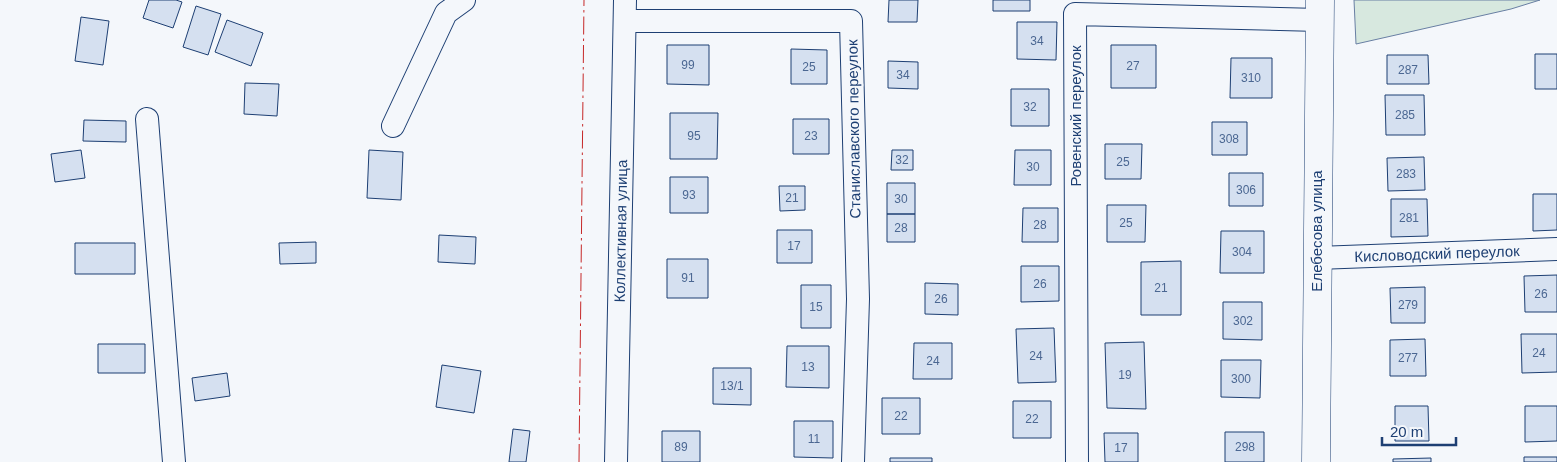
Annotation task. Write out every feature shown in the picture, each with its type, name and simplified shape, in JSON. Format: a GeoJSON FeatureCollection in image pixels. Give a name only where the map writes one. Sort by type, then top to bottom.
{"type":"FeatureCollection","features":[{"type":"Feature","properties":{"kind":"main road","name":"Елебесова улица"},"geometry":{"type":"LineString","coordinates":[[1316,462],[1319,10]]}},
{"type":"Feature","properties":{"kind":"street"},"geometry":{"type":"LineString","coordinates":[[393,126],[446,13],[464,0]]}},
{"type":"Feature","properties":{"kind":"street","name":"Коллективная улица"},"geometry":{"type":"LineString","coordinates":[[616,462],[625,10]]}},
{"type":"Feature","properties":{"kind":"street","name":"Станиславского переулок"},"geometry":{"type":"LineString","coordinates":[[625,10],[851,22],[858,299],[853,462]]}},
{"type":"Feature","properties":{"kind":"street","name":"Ровенский переулок"},"geometry":{"type":"LineString","coordinates":[[1077,462],[1076,14],[1319,10]]}},
{"type":"Feature","properties":{"kind":"street"},"geometry":{"type":"LineString","coordinates":[[147,119],[174,462]]}},
{"type":"Feature","properties":{"kind":"street","name":"Кисловодский переулок"},"geometry":{"type":"LineString","coordinates":[[1317,258],[1557,250]]}},
{"type":"Feature","properties":{"kind":"shaded area"},"geometry":{"type":"Polygon","coordinates":[[[1354,0],[1540,0],[1511,9],[1356,44],[1354,0]]]}},
{"type":"Feature","properties":{"kind":"building"},"geometry":{"type":"Polygon","coordinates":[[[149,0],[176,0],[182,2],[173,28],[143,18],[149,0]]]}},
{"type":"Feature","properties":{"kind":"building"},"geometry":{"type":"Polygon","coordinates":[[[889,0],[918,0],[917,22],[888,22],[889,0]]]}},
{"type":"Feature","properties":{"kind":"building"},"geometry":{"type":"Polygon","coordinates":[[[993,0],[1030,0],[1030,11],[993,11],[993,0]]]}},
{"type":"Feature","properties":{"kind":"building"},"geometry":{"type":"Polygon","coordinates":[[[196,6],[221,14],[208,55],[183,47],[196,6]]]}},
{"type":"Feature","properties":{"kind":"building"},"geometry":{"type":"Polygon","coordinates":[[[81,17],[109,21],[103,65],[75,61],[81,17]]]}},
{"type":"Feature","properties":{"kind":"building"},"geometry":{"type":"Polygon","coordinates":[[[227,20],[263,33],[251,66],[215,52],[227,20]]]}},
{"type":"Feature","properties":{"kind":"building"},"geometry":{"type":"Polygon","coordinates":[[[1017,22],[1057,22],[1056,60],[1017,59],[1017,22]]]}},
{"type":"Feature","properties":{"kind":"building"},"geometry":{"type":"Polygon","coordinates":[[[667,45],[709,45],[709,85],[667,84],[667,45]]]}},
{"type":"Feature","properties":{"kind":"building"},"geometry":{"type":"Polygon","coordinates":[[[1111,45],[1156,45],[1156,88],[1111,88],[1111,45]]]}},
{"type":"Feature","properties":{"kind":"building"},"geometry":{"type":"Polygon","coordinates":[[[791,49],[827,50],[827,84],[791,84],[791,49]]]}},
{"type":"Feature","properties":{"kind":"building"},"geometry":{"type":"Polygon","coordinates":[[[1535,54],[1557,54],[1557,89],[1535,89],[1535,54]]]}},
{"type":"Feature","properties":{"kind":"building"},"geometry":{"type":"Polygon","coordinates":[[[1387,55],[1428,55],[1429,84],[1387,84],[1387,55]]]}},
{"type":"Feature","properties":{"kind":"building"},"geometry":{"type":"Polygon","coordinates":[[[1231,58],[1272,58],[1272,98],[1230,98],[1231,58]]]}},
{"type":"Feature","properties":{"kind":"building"},"geometry":{"type":"Polygon","coordinates":[[[888,61],[918,62],[918,89],[888,88],[888,61]]]}},
{"type":"Feature","properties":{"kind":"building"},"geometry":{"type":"Polygon","coordinates":[[[245,83],[279,84],[277,116],[244,114],[245,83]]]}},
{"type":"Feature","properties":{"kind":"building"},"geometry":{"type":"Polygon","coordinates":[[[1011,89],[1049,89],[1049,126],[1011,126],[1011,89]]]}},
{"type":"Feature","properties":{"kind":"building"},"geometry":{"type":"Polygon","coordinates":[[[1385,95],[1424,95],[1425,135],[1386,135],[1385,95]]]}},
{"type":"Feature","properties":{"kind":"building"},"geometry":{"type":"Polygon","coordinates":[[[670,113],[718,113],[717,159],[670,159],[670,113]]]}},
{"type":"Feature","properties":{"kind":"building"},"geometry":{"type":"Polygon","coordinates":[[[793,119],[829,119],[829,154],[793,154],[793,119]]]}},
{"type":"Feature","properties":{"kind":"building"},"geometry":{"type":"Polygon","coordinates":[[[84,120],[126,121],[126,142],[83,141],[84,120]]]}},
{"type":"Feature","properties":{"kind":"building"},"geometry":{"type":"Polygon","coordinates":[[[1212,122],[1247,122],[1247,155],[1212,155],[1212,122]]]}},
{"type":"Feature","properties":{"kind":"building"},"geometry":{"type":"Polygon","coordinates":[[[1105,144],[1142,144],[1141,179],[1105,179],[1105,144]]]}},
{"type":"Feature","properties":{"kind":"building"},"geometry":{"type":"Polygon","coordinates":[[[81,150],[85,178],[55,182],[51,154],[81,150]]]}},
{"type":"Feature","properties":{"kind":"building"},"geometry":{"type":"Polygon","coordinates":[[[369,150],[403,152],[401,200],[367,198],[369,150]]]}},
{"type":"Feature","properties":{"kind":"building"},"geometry":{"type":"Polygon","coordinates":[[[892,150],[913,150],[913,170],[891,170],[892,150]]]}},
{"type":"Feature","properties":{"kind":"building"},"geometry":{"type":"Polygon","coordinates":[[[1015,150],[1051,150],[1051,185],[1014,185],[1015,150]]]}},
{"type":"Feature","properties":{"kind":"building"},"geometry":{"type":"Polygon","coordinates":[[[1424,157],[1425,190],[1388,191],[1387,158],[1424,157]]]}},
{"type":"Feature","properties":{"kind":"building"},"geometry":{"type":"Polygon","coordinates":[[[1229,173],[1263,173],[1263,206],[1229,206],[1229,173]]]}},
{"type":"Feature","properties":{"kind":"building"},"geometry":{"type":"Polygon","coordinates":[[[670,177],[708,177],[708,213],[670,213],[670,177]]]}},
{"type":"Feature","properties":{"kind":"building"},"geometry":{"type":"Polygon","coordinates":[[[887,183],[915,183],[915,214],[887,214],[887,183]]]}},
{"type":"Feature","properties":{"kind":"building"},"geometry":{"type":"Polygon","coordinates":[[[779,186],[805,186],[805,210],[780,211],[779,186]]]}},
{"type":"Feature","properties":{"kind":"building"},"geometry":{"type":"Polygon","coordinates":[[[1533,194],[1557,194],[1557,230],[1533,231],[1533,194]]]}},
{"type":"Feature","properties":{"kind":"building"},"geometry":{"type":"Polygon","coordinates":[[[1391,199],[1427,199],[1428,236],[1391,237],[1391,199]]]}},
{"type":"Feature","properties":{"kind":"building"},"geometry":{"type":"Polygon","coordinates":[[[1107,205],[1146,205],[1145,242],[1107,242],[1107,205]]]}},
{"type":"Feature","properties":{"kind":"building"},"geometry":{"type":"Polygon","coordinates":[[[1023,208],[1058,208],[1058,242],[1022,242],[1023,208]]]}},
{"type":"Feature","properties":{"kind":"building"},"geometry":{"type":"Polygon","coordinates":[[[887,214],[915,214],[915,242],[887,242],[887,214]]]}},
{"type":"Feature","properties":{"kind":"building"},"geometry":{"type":"Polygon","coordinates":[[[777,230],[812,230],[812,263],[777,263],[777,230]]]}},
{"type":"Feature","properties":{"kind":"building"},"geometry":{"type":"Polygon","coordinates":[[[1221,231],[1264,231],[1264,273],[1220,273],[1221,231]]]}},
{"type":"Feature","properties":{"kind":"building"},"geometry":{"type":"Polygon","coordinates":[[[439,235],[476,237],[475,264],[438,262],[439,235]]]}},
{"type":"Feature","properties":{"kind":"building"},"geometry":{"type":"Polygon","coordinates":[[[316,242],[316,263],[280,264],[279,243],[316,242]]]}},
{"type":"Feature","properties":{"kind":"building"},"geometry":{"type":"Polygon","coordinates":[[[75,243],[135,243],[135,274],[75,274],[75,243]]]}},
{"type":"Feature","properties":{"kind":"building"},"geometry":{"type":"Polygon","coordinates":[[[667,259],[708,259],[708,298],[667,298],[667,259]]]}},
{"type":"Feature","properties":{"kind":"building"},"geometry":{"type":"Polygon","coordinates":[[[1181,261],[1181,315],[1141,315],[1141,262],[1181,261]]]}},
{"type":"Feature","properties":{"kind":"building"},"geometry":{"type":"Polygon","coordinates":[[[1021,266],[1059,266],[1059,301],[1021,302],[1021,266]]]}},
{"type":"Feature","properties":{"kind":"building"},"geometry":{"type":"Polygon","coordinates":[[[1557,275],[1557,312],[1525,312],[1524,276],[1557,275]]]}},
{"type":"Feature","properties":{"kind":"building"},"geometry":{"type":"Polygon","coordinates":[[[925,283],[958,284],[958,315],[925,314],[925,283]]]}},
{"type":"Feature","properties":{"kind":"building"},"geometry":{"type":"Polygon","coordinates":[[[801,285],[831,285],[831,328],[801,328],[801,285]]]}},
{"type":"Feature","properties":{"kind":"building"},"geometry":{"type":"Polygon","coordinates":[[[1425,287],[1425,323],[1391,323],[1390,288],[1425,287]]]}},
{"type":"Feature","properties":{"kind":"building"},"geometry":{"type":"Polygon","coordinates":[[[1223,302],[1262,302],[1262,340],[1223,339],[1223,302]]]}},
{"type":"Feature","properties":{"kind":"building"},"geometry":{"type":"Polygon","coordinates":[[[1054,328],[1056,382],[1018,383],[1016,329],[1054,328]]]}},
{"type":"Feature","properties":{"kind":"building"},"geometry":{"type":"Polygon","coordinates":[[[1521,334],[1557,334],[1557,372],[1522,373],[1521,334]]]}},
{"type":"Feature","properties":{"kind":"building"},"geometry":{"type":"Polygon","coordinates":[[[1425,339],[1426,376],[1390,376],[1390,340],[1425,339]]]}},
{"type":"Feature","properties":{"kind":"building"},"geometry":{"type":"Polygon","coordinates":[[[1144,342],[1146,409],[1107,408],[1105,343],[1144,342]]]}},
{"type":"Feature","properties":{"kind":"building"},"geometry":{"type":"Polygon","coordinates":[[[914,343],[952,343],[952,379],[913,379],[914,343]]]}},
{"type":"Feature","properties":{"kind":"building"},"geometry":{"type":"Polygon","coordinates":[[[98,344],[145,344],[145,373],[98,373],[98,344]]]}},
{"type":"Feature","properties":{"kind":"building"},"geometry":{"type":"Polygon","coordinates":[[[787,346],[829,346],[829,388],[786,387],[787,346]]]}},
{"type":"Feature","properties":{"kind":"building"},"geometry":{"type":"Polygon","coordinates":[[[1221,360],[1261,360],[1260,398],[1221,397],[1221,360]]]}},
{"type":"Feature","properties":{"kind":"building"},"geometry":{"type":"Polygon","coordinates":[[[442,365],[481,371],[474,413],[436,407],[442,365]]]}},
{"type":"Feature","properties":{"kind":"building"},"geometry":{"type":"Polygon","coordinates":[[[713,368],[751,368],[751,405],[713,404],[713,368]]]}},
{"type":"Feature","properties":{"kind":"building"},"geometry":{"type":"Polygon","coordinates":[[[227,373],[230,396],[195,401],[192,378],[227,373]]]}},
{"type":"Feature","properties":{"kind":"building"},"geometry":{"type":"Polygon","coordinates":[[[882,398],[920,398],[920,434],[882,434],[882,398]]]}},
{"type":"Feature","properties":{"kind":"building"},"geometry":{"type":"Polygon","coordinates":[[[1013,401],[1051,401],[1051,438],[1013,438],[1013,401]]]}},
{"type":"Feature","properties":{"kind":"building"},"geometry":{"type":"Polygon","coordinates":[[[1395,406],[1428,406],[1429,441],[1395,441],[1395,406]]]}},
{"type":"Feature","properties":{"kind":"building"},"geometry":{"type":"Polygon","coordinates":[[[1525,406],[1557,406],[1557,441],[1525,442],[1525,406]]]}},
{"type":"Feature","properties":{"kind":"building"},"geometry":{"type":"Polygon","coordinates":[[[794,421],[833,421],[833,458],[794,457],[794,421]]]}},
{"type":"Feature","properties":{"kind":"building"},"geometry":{"type":"Polygon","coordinates":[[[513,429],[530,431],[526,462],[509,462],[513,429]]]}},
{"type":"Feature","properties":{"kind":"building"},"geometry":{"type":"Polygon","coordinates":[[[662,431],[700,431],[700,462],[662,462],[662,431]]]}},
{"type":"Feature","properties":{"kind":"building"},"geometry":{"type":"Polygon","coordinates":[[[1225,432],[1264,432],[1264,462],[1225,462],[1225,432]]]}},
{"type":"Feature","properties":{"kind":"building"},"geometry":{"type":"Polygon","coordinates":[[[1104,433],[1138,433],[1138,462],[1105,462],[1104,433]]]}},
{"type":"Feature","properties":{"kind":"building"},"geometry":{"type":"Polygon","coordinates":[[[1524,457],[1557,457],[1557,462],[1524,462],[1524,457]]]}},
{"type":"Feature","properties":{"kind":"building"},"geometry":{"type":"Polygon","coordinates":[[[890,458],[932,458],[932,462],[890,462],[890,458]]]}},
{"type":"Feature","properties":{"kind":"building"},"geometry":{"type":"Polygon","coordinates":[[[1431,458],[1431,462],[1393,462],[1393,459],[1431,458]]]}},
{"type":"Feature","properties":{"kind":"power"},"geometry":{"type":"LineString","coordinates":[[579,462],[584,0]]}}]}
